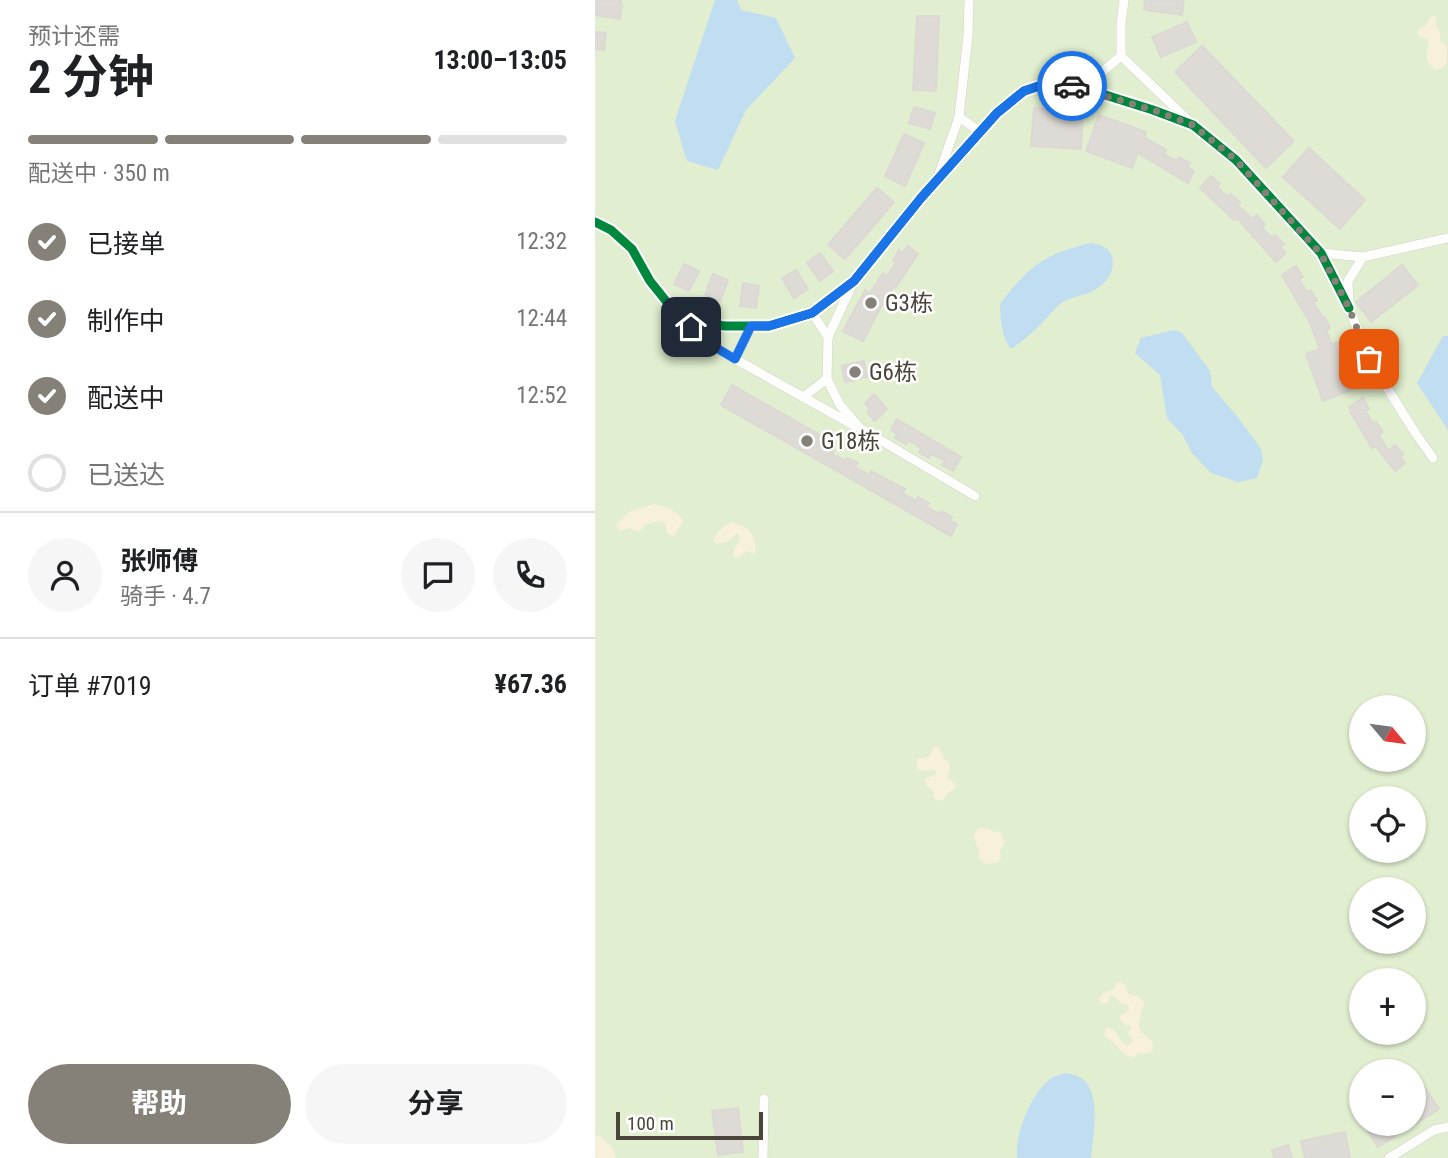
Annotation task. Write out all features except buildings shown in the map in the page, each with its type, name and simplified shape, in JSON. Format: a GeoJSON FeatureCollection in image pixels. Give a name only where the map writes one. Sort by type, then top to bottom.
{"type":"FeatureCollection","features":[{"type":"Feature","properties":{"kind":"street"},"geometry":{"type":"LineString","coordinates":[[1124,0],[1121,56],[1193,125],[1236,160],[1321,254],[1349,308],[1369,359],[1433,458]]}},
{"type":"Feature","properties":{"kind":"street"},"geometry":{"type":"LineString","coordinates":[[936,182],[959,117],[969,2]]}},
{"type":"Feature","properties":{"kind":"street"},"geometry":{"type":"LineString","coordinates":[[1083,88],[1121,56]]}},
{"type":"Feature","properties":{"kind":"street"},"geometry":{"type":"LineString","coordinates":[[674,311],[702,323],[725,326],[769,326],[812,313],[854,281],[997,113],[1024,91],[1051,82],[1083,88],[1193,125]]}},
{"type":"Feature","properties":{"kind":"street"},"geometry":{"type":"LineString","coordinates":[[959,117],[980,132]]}},
{"type":"Feature","properties":{"kind":"street"},"geometry":{"type":"LineString","coordinates":[[595,222],[611,230],[632,249],[650,281],[674,311],[708,343],[975,496]]}},
{"type":"Feature","properties":{"kind":"street"},"geometry":{"type":"LineString","coordinates":[[1321,254],[1363,257],[1448,238]]}},
{"type":"Feature","properties":{"kind":"street"},"geometry":{"type":"LineString","coordinates":[[1349,308],[1348,281],[1363,257]]}},
{"type":"Feature","properties":{"kind":"street"},"geometry":{"type":"LineString","coordinates":[[854,281],[828,337],[827,379],[840,405],[860,428]]}},
{"type":"Feature","properties":{"kind":"street"},"geometry":{"type":"LineString","coordinates":[[812,313],[828,337]]}},
{"type":"Feature","properties":{"kind":"street"},"geometry":{"type":"LineString","coordinates":[[735,359],[751,326]]}},
{"type":"Feature","properties":{"kind":"street"},"geometry":{"type":"LineString","coordinates":[[803,397],[827,379]]}},
{"type":"Feature","properties":{"kind":"street"},"geometry":{"type":"LineString","coordinates":[[763,1158],[764,1099]]}},
{"type":"Feature","properties":{"kind":"street"},"geometry":{"type":"LineString","coordinates":[[1389,1158],[1434,1130],[1448,1127]]}},
{"type":"Feature","properties":{"kind":"green space"},"geometry":{"type":"Polygon","coordinates":[[[595,0],[1448,0],[1448,1158],[595,1158],[595,0]]]}},
{"type":"Feature","properties":{"kind":"sand"},"geometry":{"type":"Polygon","coordinates":[[[1433,16],[1436,17],[1436,26],[1441,34],[1439,41],[1446,45],[1447,49],[1447,63],[1440,69],[1431,67],[1427,54],[1428,39],[1417,33],[1433,16]]]}},
{"type":"Feature","properties":{"kind":"sand"},"geometry":{"type":"Polygon","coordinates":[[[654,504],[681,517],[683,521],[675,535],[668,534],[665,524],[660,521],[646,524],[639,532],[629,528],[620,531],[616,525],[628,512],[654,504]]]}},
{"type":"Feature","properties":{"kind":"sand"},"geometry":{"type":"Polygon","coordinates":[[[731,522],[750,532],[755,542],[755,554],[746,551],[741,557],[733,556],[740,536],[737,533],[727,541],[715,543],[713,539],[716,534],[731,522]]]}},
{"type":"Feature","properties":{"kind":"sand"},"geometry":{"type":"Polygon","coordinates":[[[934,746],[939,748],[944,759],[949,762],[947,777],[957,788],[948,793],[942,801],[934,799],[933,790],[926,786],[925,782],[926,778],[935,775],[936,771],[919,770],[916,765],[917,759],[929,757],[934,746]]]}},
{"type":"Feature","properties":{"kind":"sand"},"geometry":{"type":"Polygon","coordinates":[[[979,828],[1001,833],[1005,843],[1000,850],[1001,859],[996,863],[985,864],[979,859],[974,835],[979,828]]]}},
{"type":"Feature","properties":{"kind":"sand"},"geometry":{"type":"Polygon","coordinates":[[[1117,982],[1124,984],[1128,994],[1138,996],[1144,1001],[1140,1028],[1151,1040],[1153,1049],[1147,1053],[1138,1053],[1134,1058],[1124,1054],[1104,1035],[1106,1028],[1110,1028],[1123,1043],[1128,1045],[1134,1041],[1128,1035],[1131,1026],[1120,1020],[1120,1016],[1129,1010],[1128,1005],[1120,1003],[1113,996],[1109,996],[1110,1001],[1103,1004],[1100,1002],[1099,998],[1105,992],[1113,990],[1117,982]]]}},
{"type":"Feature","properties":{"kind":"sand"},"geometry":{"type":"Polygon","coordinates":[[[595,1135],[609,1144],[616,1158],[595,1158],[595,1135]]]}},
{"type":"Feature","properties":{"kind":"water"},"geometry":{"type":"Polygon","coordinates":[[[715,0],[737,0],[741,10],[776,18],[795,58],[746,110],[718,170],[687,161],[675,121],[715,0]]]}},
{"type":"Feature","properties":{"kind":"water"},"geometry":{"type":"Polygon","coordinates":[[[1091,243],[1104,247],[1111,254],[1113,263],[1108,278],[1091,292],[1060,304],[1034,331],[1011,349],[1003,333],[1000,304],[1039,263],[1061,252],[1091,243]]]}},
{"type":"Feature","properties":{"kind":"water"},"geometry":{"type":"Polygon","coordinates":[[[1174,330],[1182,333],[1210,371],[1212,387],[1261,449],[1263,460],[1257,478],[1238,482],[1211,473],[1192,453],[1182,434],[1167,418],[1160,375],[1135,353],[1141,338],[1174,330]]]}},
{"type":"Feature","properties":{"kind":"water"},"geometry":{"type":"Polygon","coordinates":[[[1443,336],[1448,336],[1448,430],[1417,383],[1443,336]]]}},
{"type":"Feature","properties":{"kind":"water"},"geometry":{"type":"Polygon","coordinates":[[[1065,1073],[1081,1078],[1092,1093],[1095,1115],[1091,1158],[1017,1158],[1018,1138],[1030,1105],[1049,1080],[1065,1073]]]}},
{"type":"Feature","properties":{"kind":"cycle path"},"geometry":{"type":"LineString","coordinates":[[595,222],[611,230],[632,249],[650,281],[674,311],[702,323],[769,326],[812,313],[854,281],[921,198],[997,113],[1024,91],[1051,82],[1083,88],[1193,125],[1236,160],[1321,253],[1349,308]]}},
{"type":"Feature","properties":{"kind":"way so far"},"geometry":{"type":"LineString","coordinates":[[1072,86],[1193,125],[1236,160],[1321,254],[1349,308],[1369,359]]}},
{"type":"Feature","properties":{"kind":"place","name":"G3栋"},"geometry":{"type":"Point","coordinates":[871,303]}},
{"type":"Feature","properties":{"kind":"place","name":"G6栋"},"geometry":{"type":"Point","coordinates":[855,372]}},
{"type":"Feature","properties":{"kind":"place","name":"G18栋"},"geometry":{"type":"Point","coordinates":[807,441]}},
{"type":"Feature","properties":{"kind":"route"},"geometry":{"type":"LineString","coordinates":[[691,327],[708,343],[735,359],[751,326],[769,326],[812,313],[854,281],[921,198],[997,113],[1024,91],[1051,82],[1072,86]]}}]}
